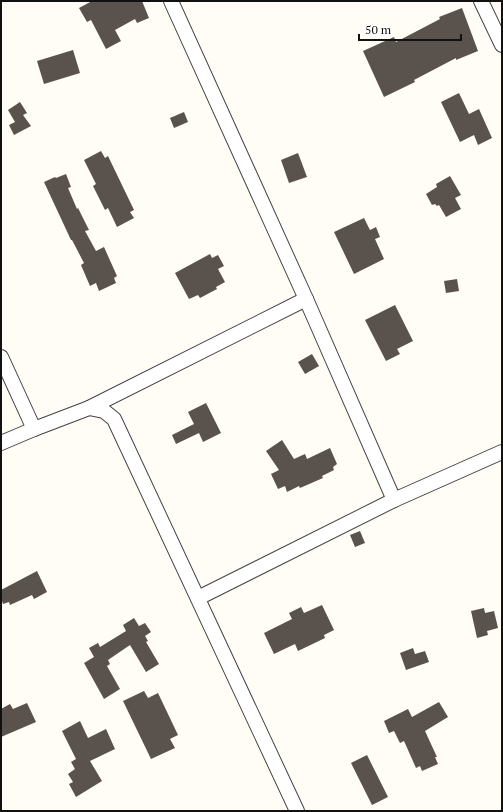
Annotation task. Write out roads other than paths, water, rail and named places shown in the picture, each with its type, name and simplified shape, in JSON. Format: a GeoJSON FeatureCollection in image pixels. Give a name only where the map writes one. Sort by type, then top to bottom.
{"type":"FeatureCollection","features":[{"type":"Feature","properties":{"kind":"street"},"geometry":{"type":"LineString","coordinates":[[171,1],[306,299],[394,500]]}},
{"type":"Feature","properties":{"kind":"street"},"geometry":{"type":"LineString","coordinates":[[481,1],[502,45]]}},
{"type":"Feature","properties":{"kind":"street"},"geometry":{"type":"LineString","coordinates":[[1,443],[34,428],[89,408],[306,299]]}},
{"type":"Feature","properties":{"kind":"street"},"geometry":{"type":"LineString","coordinates":[[1,357],[34,428]]}},
{"type":"Feature","properties":{"kind":"street"},"geometry":{"type":"LineString","coordinates":[[114,419],[124,391]]}},
{"type":"Feature","properties":{"kind":"street"},"geometry":{"type":"LineString","coordinates":[[89,408],[104,411],[114,419],[297,811]]}},
{"type":"Feature","properties":{"kind":"street"},"geometry":{"type":"LineString","coordinates":[[198,598],[394,500],[502,452]]}}]}
